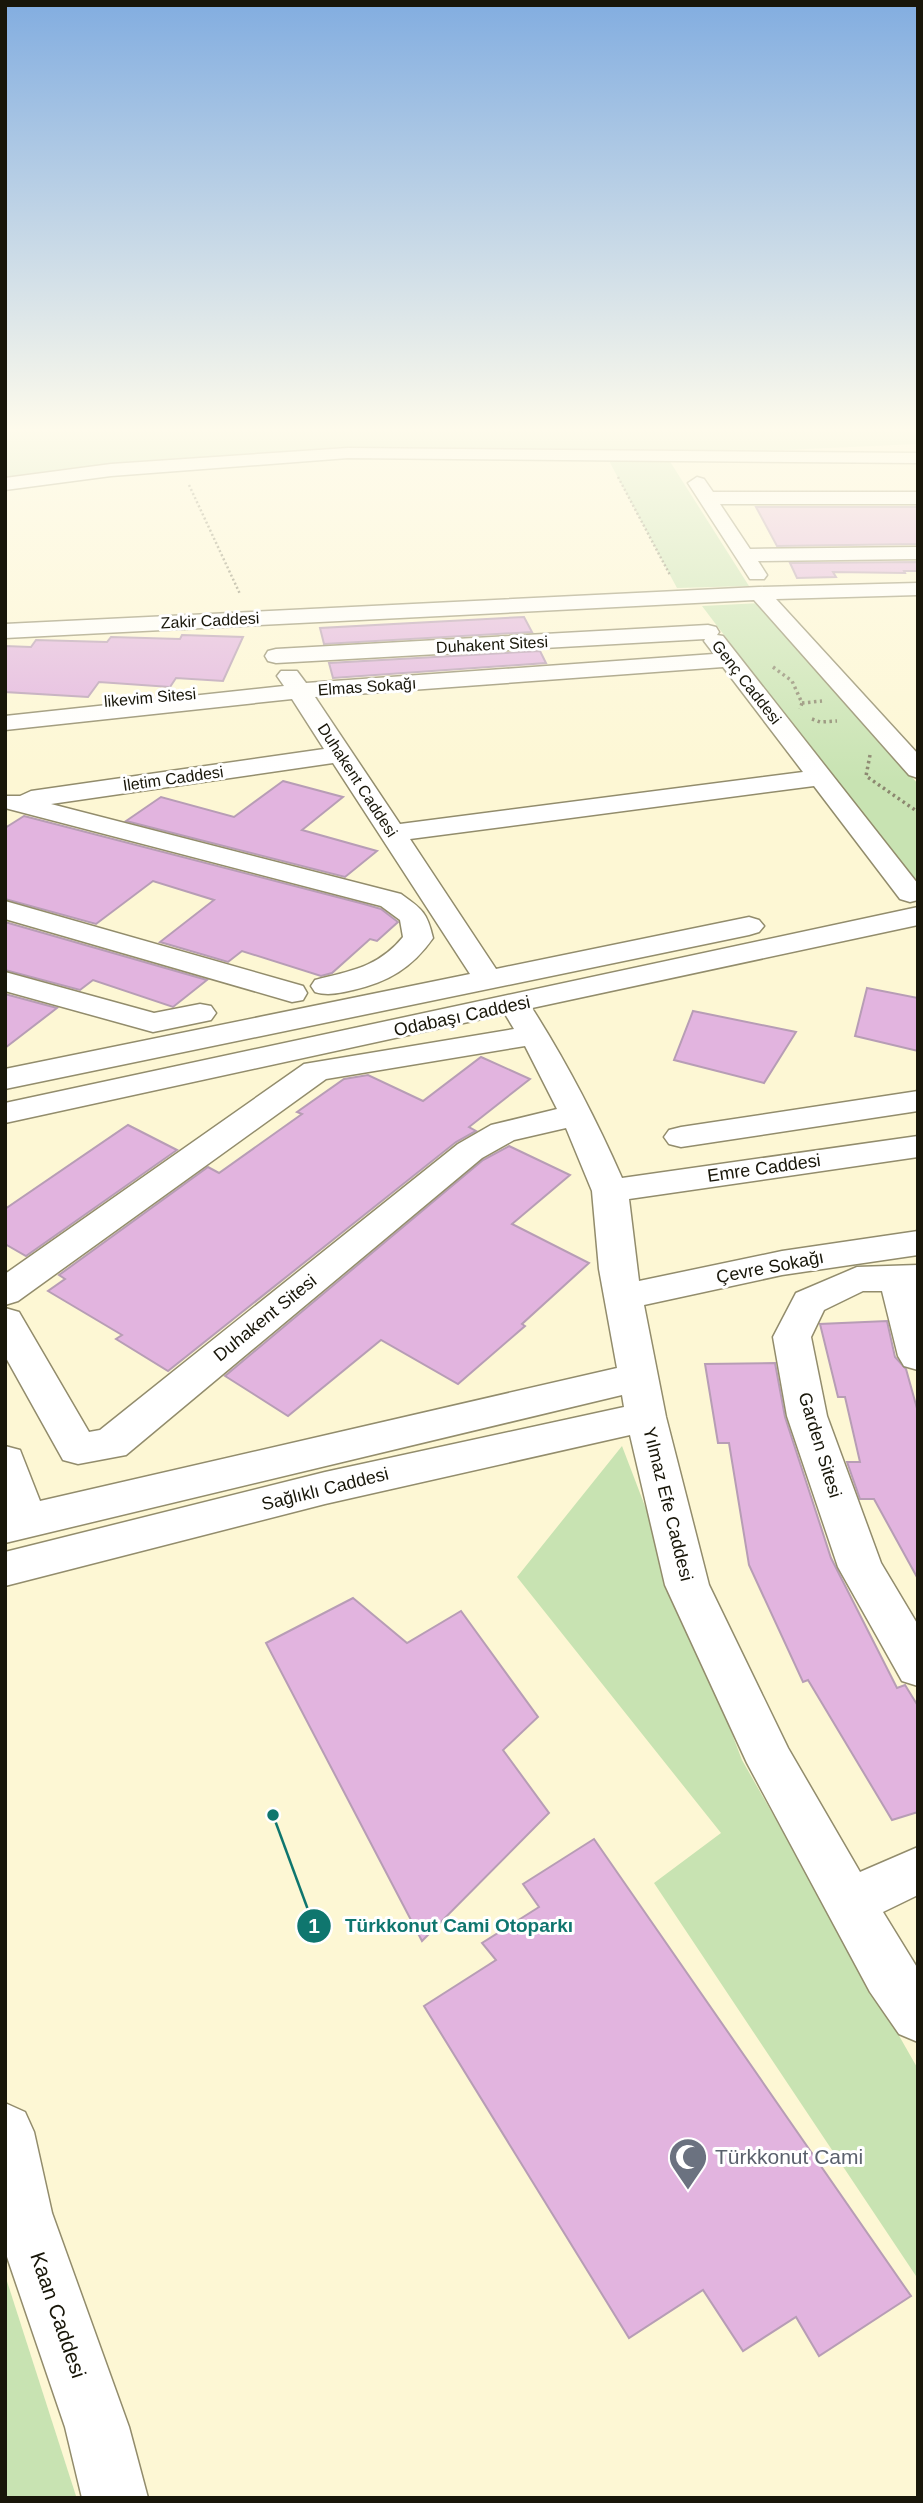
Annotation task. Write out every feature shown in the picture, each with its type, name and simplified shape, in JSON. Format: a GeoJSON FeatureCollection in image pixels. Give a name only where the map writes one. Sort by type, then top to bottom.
{"type":"FeatureCollection","features":[{"type":"Feature","properties":{"kind":"street"},"geometry":{"type":"LineString","coordinates":[[739,548],[764,593],[918,770]]}},
{"type":"Feature","properties":{"kind":"street"},"geometry":{"type":"LineString","coordinates":[[744,555],[918,553]]}},
{"type":"Feature","properties":{"kind":"street","name":"Zakir Caddesi"},"geometry":{"type":"LineString","coordinates":[[5,631],[764,593],[918,589]]}},
{"type":"Feature","properties":{"kind":"street","name":"Genç Caddesi"},"geometry":{"type":"LineString","coordinates":[[681,597],[821,777],[915,908]]}},
{"type":"Feature","properties":{"kind":"street","name":"Duhakent Caddesi"},"geometry":{"type":"LineString","coordinates":[[251,617],[393,833],[512,1006]]}},
{"type":"Feature","properties":{"kind":"street","name":"Duhakent Sitesi"},"geometry":{"type":"LineString","coordinates":[[276,656],[708,632]]}},
{"type":"Feature","properties":{"kind":"street","name":"Elmas Sokağı"},"geometry":{"type":"LineString","coordinates":[[5,723],[296,687],[727,657]]}},
{"type":"Feature","properties":{"kind":"street","name":"likevim Sitesi"},"geometry":{"type":"LineString","coordinates":[[5,710],[296,687]]}},
{"type":"Feature","properties":{"kind":"street","name":"İletim Caddesi"},"geometry":{"type":"LineString","coordinates":[[9,802],[340,754]]}},
{"type":"Feature","properties":{"kind":"street"},"geometry":{"type":"LineString","coordinates":[[393,833],[821,777]]}},
{"type":"Feature","properties":{"kind":"street"},"geometry":{"type":"LineString","coordinates":[[5,981],[153,1023],[370,978],[407,953],[418,938],[414,917],[391,900],[9,802]]}},
{"type":"Feature","properties":{"kind":"street","name":"Odabaşı Caddesi"},"geometry":{"type":"LineString","coordinates":[[5,1113],[512,1006],[915,908]]}},
{"type":"Feature","properties":{"kind":"street"},"geometry":{"type":"LineString","coordinates":[[5,910],[292,993]]}},
{"type":"Feature","properties":{"kind":"street"},"geometry":{"type":"LineString","coordinates":[[5,1292],[316,1071],[512,1006]]}},
{"type":"Feature","properties":{"kind":"street","name":"Odabaşı Caddesi"},"geometry":{"type":"LineString","coordinates":[[5,1079],[512,1006]]}},
{"type":"Feature","properties":{"kind":"street","name":"Yılmaz Efe Caddesi"},"geometry":{"type":"LineString","coordinates":[[512,1006],[577,1115],[593,1146],[610,1191],[623,1297],[643,1397],[687,1585],[771,1763],[889,1974],[912,1996]]}},
{"type":"Feature","properties":{"kind":"street"},"geometry":{"type":"LineString","coordinates":[[681,1137],[918,1101]]}},
{"type":"Feature","properties":{"kind":"street","name":"Duhakent Sitesi"},"geometry":{"type":"LineString","coordinates":[[5,1321],[78,1448],[111,1444],[470,1151],[503,1132],[577,1115]]}},
{"type":"Feature","properties":{"kind":"street"},"geometry":{"type":"LineString","coordinates":[[816,1116],[836,1157]]}},
{"type":"Feature","properties":{"kind":"street","name":"Emre Caddesi"},"geometry":{"type":"LineString","coordinates":[[610,1191],[918,1146]]}},
{"type":"Feature","properties":{"kind":"street","name":"Çevre Sokağı"},"geometry":{"type":"LineString","coordinates":[[623,1297],[782,1263],[918,1243]]}},
{"type":"Feature","properties":{"kind":"street","name":"Garden Sitesi"},"geometry":{"type":"LineString","coordinates":[[918,1356],[908,1277],[856,1279],[809,1303],[792,1337],[807,1416],[860,1567],[918,1667]]}},
{"type":"Feature","properties":{"kind":"street","name":"Sağlıklı Caddesi"},"geometry":{"type":"LineString","coordinates":[[15,1524],[643,1397]]}},
{"type":"Feature","properties":{"kind":"street","name":"Sağlıklı Caddesi"},"geometry":{"type":"LineString","coordinates":[[5,1569],[399,1470],[643,1397]]}},
{"type":"Feature","properties":{"kind":"street"},"geometry":{"type":"LineString","coordinates":[[5,1461],[15,1524]]}},
{"type":"Feature","properties":{"kind":"street"},"geometry":{"type":"LineString","coordinates":[[849,1902],[918,1870]]}},
{"type":"Feature","properties":{"kind":"street","name":"Kaan Caddesi"},"geometry":{"type":"LineString","coordinates":[[8,2162],[22,2213],[97,2427],[115,2498]]}},
{"type":"Feature","properties":{"kind":"path"},"geometry":{"type":"LineString","coordinates":[[218,548],[251,617]]}},
{"type":"Feature","properties":{"kind":"path"},"geometry":{"type":"LineString","coordinates":[[655,548],[681,597]]}},
{"type":"Feature","properties":{"kind":"path"},"geometry":{"type":"LineString","coordinates":[[727,657],[769,665],[792,681],[802,703],[798,714]]}},
{"type":"Feature","properties":{"kind":"path"},"geometry":{"type":"LineString","coordinates":[[809,718],[820,722],[844,721]]}},
{"type":"Feature","properties":{"kind":"path"},"geometry":{"type":"LineString","coordinates":[[870,751],[866,776],[918,812]]}},
{"type":"Feature","properties":{"kind":"green space"},"geometry":{"type":"Polygon","coordinates":[[[656,548],[725,548],[749,586],[677,588],[656,548]]]}},
{"type":"Feature","properties":{"kind":"green space"},"geometry":{"type":"Polygon","coordinates":[[[761,603],[918,784],[918,878],[910,880],[702,606],[761,603]]]}},
{"type":"Feature","properties":{"kind":"green space"},"geometry":{"type":"Polygon","coordinates":[[[622,1446],[742,1760],[918,2069],[918,2279],[654,1883],[721,1833],[517,1577],[622,1446]]]}},
{"type":"Feature","properties":{"kind":"green space"},"geometry":{"type":"Polygon","coordinates":[[[5,2275],[76,2496],[70,2498],[5,2498],[5,2275]]]}},
{"type":"Feature","properties":{"kind":"building"},"geometry":{"type":"Polygon","coordinates":[[[918,562],[918,571],[904,571],[905,573],[833,572],[836,577],[797,578],[790,563],[918,562]]]}},
{"type":"Feature","properties":{"kind":"building"},"geometry":{"type":"Polygon","coordinates":[[[524,617],[532,632],[324,644],[320,628],[524,617]]]}},
{"type":"Feature","properties":{"kind":"building"},"geometry":{"type":"Polygon","coordinates":[[[182,635],[243,637],[223,681],[176,678],[170,687],[99,682],[88,697],[5,692],[5,646],[31,647],[36,640],[107,642],[111,637],[180,639],[182,635]]]}},
{"type":"Feature","properties":{"kind":"building"},"geometry":{"type":"Polygon","coordinates":[[[540,651],[546,663],[333,678],[329,663],[540,651]]]}},
{"type":"Feature","properties":{"kind":"building"},"geometry":{"type":"Polygon","coordinates":[[[283,781],[343,797],[302,830],[377,851],[345,877],[126,821],[161,797],[234,817],[283,781]]]}},
{"type":"Feature","properties":{"kind":"building"},"geometry":{"type":"Polygon","coordinates":[[[24,816],[364,904],[381,909],[398,922],[377,941],[370,939],[332,973],[321,976],[242,951],[228,962],[160,942],[214,900],[153,881],[96,924],[5,899],[5,828],[24,816]]]}},
{"type":"Feature","properties":{"kind":"building"},"geometry":{"type":"Polygon","coordinates":[[[5,922],[207,980],[173,1007],[93,980],[80,990],[5,970],[5,922]]]}},
{"type":"Feature","properties":{"kind":"building"},"geometry":{"type":"Polygon","coordinates":[[[867,988],[918,998],[918,1051],[855,1036],[867,988]]]}},
{"type":"Feature","properties":{"kind":"building"},"geometry":{"type":"Polygon","coordinates":[[[5,994],[57,1008],[5,1048],[5,994]]]}},
{"type":"Feature","properties":{"kind":"building"},"geometry":{"type":"Polygon","coordinates":[[[693,1011],[796,1032],[764,1083],[674,1060],[693,1011]]]}},
{"type":"Feature","properties":{"kind":"building"},"geometry":{"type":"Polygon","coordinates":[[[481,1057],[530,1079],[469,1127],[476,1131],[456,1142],[168,1371],[116,1339],[122,1335],[48,1291],[65,1279],[59,1275],[208,1167],[219,1173],[302,1114],[297,1112],[344,1079],[368,1075],[423,1101],[481,1057]]]}},
{"type":"Feature","properties":{"kind":"building"},"geometry":{"type":"Polygon","coordinates":[[[128,1125],[177,1150],[26,1256],[5,1244],[5,1209],[128,1125]]]}},
{"type":"Feature","properties":{"kind":"building"},"geometry":{"type":"Polygon","coordinates":[[[509,1146],[570,1175],[512,1224],[589,1263],[522,1324],[525,1326],[458,1384],[381,1340],[288,1416],[225,1376],[483,1160],[509,1146]]]}},
{"type":"Feature","properties":{"kind":"building"},"geometry":{"type":"Polygon","coordinates":[[[887,1321],[895,1357],[906,1369],[918,1412],[918,1579],[874,1499],[860,1499],[847,1462],[860,1462],[845,1397],[838,1397],[820,1324],[887,1321]]]}},
{"type":"Feature","properties":{"kind":"building"},"geometry":{"type":"Polygon","coordinates":[[[775,1363],[785,1417],[831,1558],[897,1688],[905,1685],[918,1706],[918,1812],[892,1820],[808,1680],[803,1682],[749,1565],[729,1443],[718,1443],[705,1364],[775,1363]]]}},
{"type":"Feature","properties":{"kind":"building"},"geometry":{"type":"Polygon","coordinates":[[[353,1598],[407,1643],[461,1611],[538,1717],[503,1750],[549,1813],[422,1941],[266,1643],[353,1598]]]}},
{"type":"Feature","properties":{"kind":"building","name":"Türkkonut Cami"},"geometry":{"type":"Polygon","coordinates":[[[594,1839],[911,2296],[819,2356],[796,2317],[743,2351],[703,2290],[629,2338],[424,2006],[496,1960],[482,1943],[539,1907],[523,1884],[594,1839]]]}},
{"type":"Feature","properties":{"kind":"place","name":"Türkkonut Cami Otoparkı"},"geometry":{"type":"Point","coordinates":[273,1815]}},
{"type":"Feature","properties":{"kind":"place","name":"Türkkonut Cami"},"geometry":{"type":"Point","coordinates":[688,2191]}}]}
